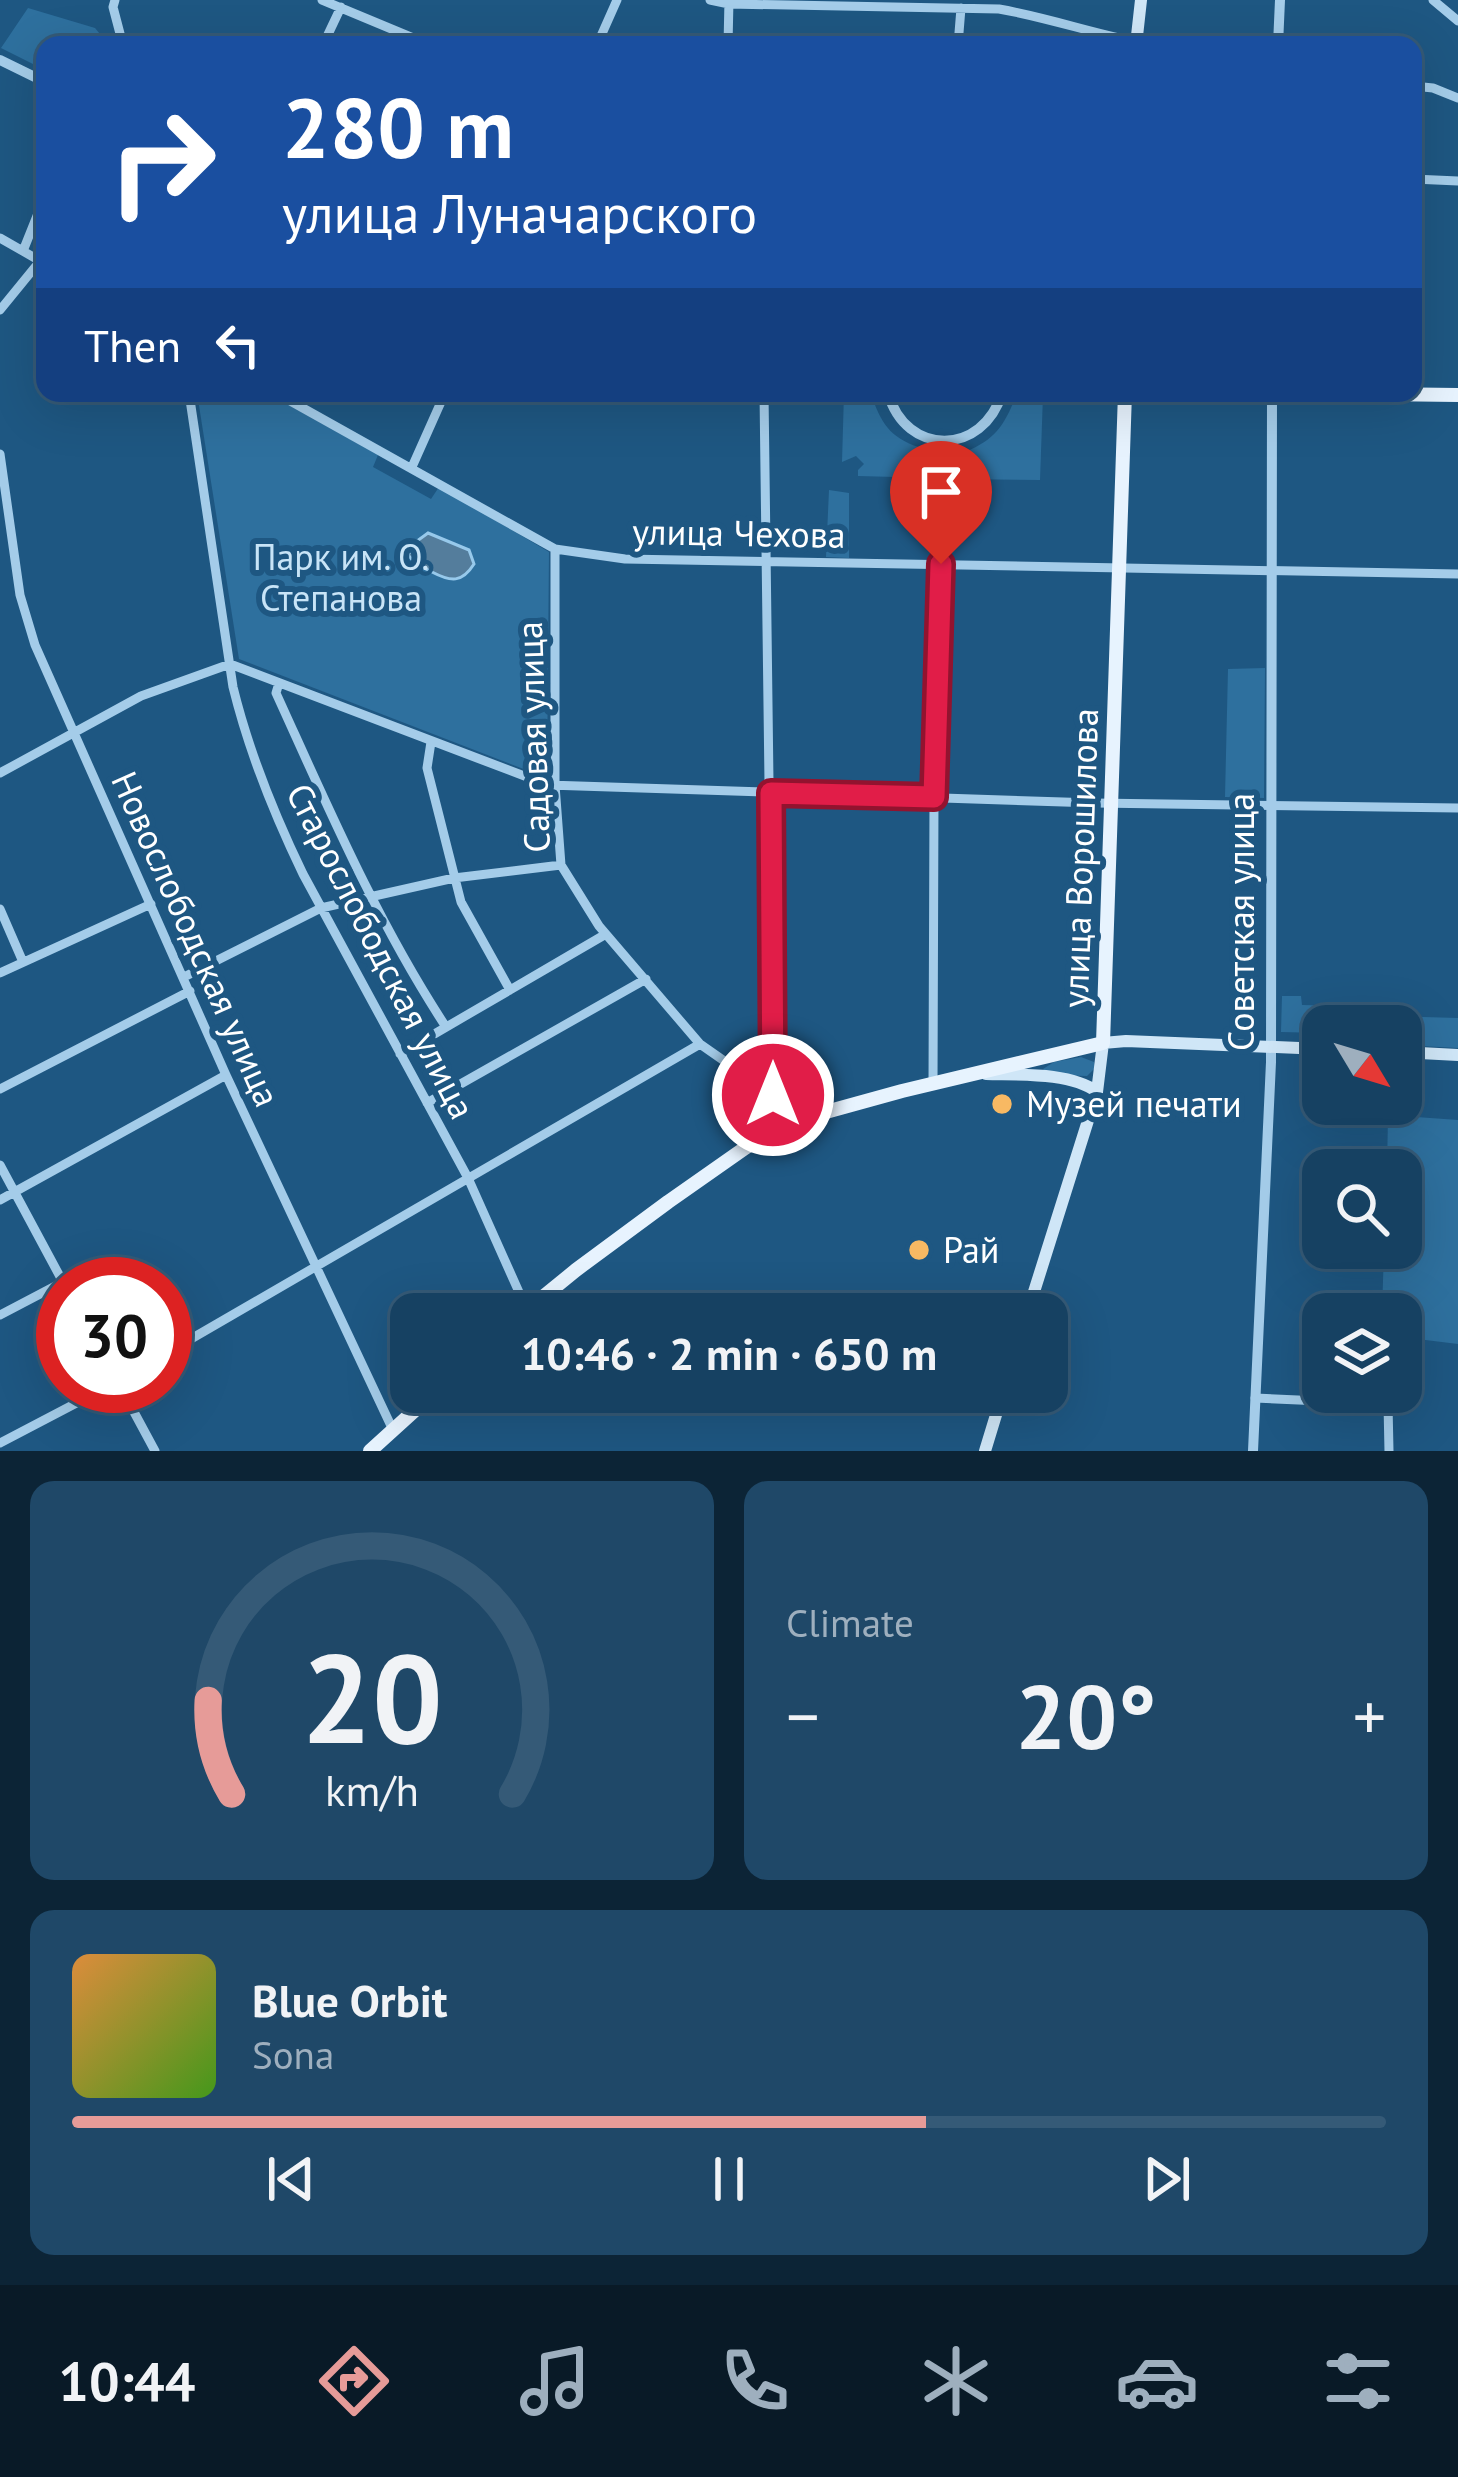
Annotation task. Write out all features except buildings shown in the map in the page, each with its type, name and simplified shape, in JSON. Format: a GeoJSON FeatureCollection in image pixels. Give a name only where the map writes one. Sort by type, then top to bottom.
{"type":"FeatureCollection","features":[{"type":"Feature","properties":{"kind":"main road"},"geometry":{"type":"LineString","coordinates":[[1137,36],[1141,0]]}},
{"type":"Feature","properties":{"kind":"main road"},"geometry":{"type":"LineString","coordinates":[[1422,395],[1458,395]]}},
{"type":"Feature","properties":{"kind":"main road","name":"улица Ворошилова"},"geometry":{"type":"LineString","coordinates":[[1034,1293],[1097,1092],[1103,1043],[1124,402]]}},
{"type":"Feature","properties":{"kind":"main road"},"geometry":{"type":"LineString","coordinates":[[547,1293],[668,1202],[786,1123],[1103,1043],[1302,1048]]}},
{"type":"Feature","properties":{"kind":"main road"},"geometry":{"type":"LineString","coordinates":[[1422,1053],[1458,1055]]}},
{"type":"Feature","properties":{"kind":"main road"},"geometry":{"type":"LineString","coordinates":[[1044,1056],[1039,1068],[1045,1076]]}},
{"type":"Feature","properties":{"kind":"main road"},"geometry":{"type":"LineString","coordinates":[[979,1073],[1045,1076],[1097,1092]]}},
{"type":"Feature","properties":{"kind":"main road"},"geometry":{"type":"LineString","coordinates":[[370,1451],[412,1413]]}},
{"type":"Feature","properties":{"kind":"main road"},"geometry":{"type":"LineString","coordinates":[[985,1451],[997,1413]]}},
{"type":"Feature","properties":{"kind":"street"},"geometry":{"type":"LineString","coordinates":[[115,0],[120,36]]}},
{"type":"Feature","properties":{"kind":"street"},"geometry":{"type":"LineString","coordinates":[[322,0],[409,36]]}},
{"type":"Feature","properties":{"kind":"street"},"geometry":{"type":"LineString","coordinates":[[601,36],[617,0]]}},
{"type":"Feature","properties":{"kind":"street"},"geometry":{"type":"LineString","coordinates":[[710,0],[999,9],[1103,36]]}},
{"type":"Feature","properties":{"kind":"street"},"geometry":{"type":"LineString","coordinates":[[1278,36],[1280,0]]}},
{"type":"Feature","properties":{"kind":"street"},"geometry":{"type":"LineString","coordinates":[[1433,0],[1458,21]]}},
{"type":"Feature","properties":{"kind":"street"},"geometry":{"type":"LineString","coordinates":[[728,36],[729,2]]}},
{"type":"Feature","properties":{"kind":"street"},"geometry":{"type":"LineString","coordinates":[[327,36],[340,7]]}},
{"type":"Feature","properties":{"kind":"street"},"geometry":{"type":"LineString","coordinates":[[959,36],[961,8]]}},
{"type":"Feature","properties":{"kind":"street"},"geometry":{"type":"LineString","coordinates":[[0,59],[36,77]]}},
{"type":"Feature","properties":{"kind":"street"},"geometry":{"type":"LineString","coordinates":[[1422,87],[1458,98]]}},
{"type":"Feature","properties":{"kind":"street"},"geometry":{"type":"LineString","coordinates":[[1422,179],[1458,181]]}},
{"type":"Feature","properties":{"kind":"street"},"geometry":{"type":"LineString","coordinates":[[23,251],[36,218]]}},
{"type":"Feature","properties":{"kind":"street"},"geometry":{"type":"LineString","coordinates":[[0,238],[36,258]]}},
{"type":"Feature","properties":{"kind":"street"},"geometry":{"type":"LineString","coordinates":[[0,310],[36,270]]}},
{"type":"Feature","properties":{"kind":"street","name":"Старослободская улица"},"geometry":{"type":"LineString","coordinates":[[190,402],[242,725],[284,834],[467,1178],[516,1293]]}},
{"type":"Feature","properties":{"kind":"street","name":"улица Чехова"},"geometry":{"type":"LineString","coordinates":[[293,402],[555,549],[625,559],[1458,574]]}},
{"type":"Feature","properties":{"kind":"street"},"geometry":{"type":"LineString","coordinates":[[412,467],[441,402]]}},
{"type":"Feature","properties":{"kind":"street"},"geometry":{"type":"LineString","coordinates":[[764,402],[773,1095],[786,1123]]}},
{"type":"Feature","properties":{"kind":"street"},"geometry":{"type":"LineString","coordinates":[[891,402],[907,426],[931,440],[956,440],[982,427],[999,402]]}},
{"type":"Feature","properties":{"kind":"street","name":"Советская улица"},"geometry":{"type":"LineString","coordinates":[[1253,1451],[1270,1046],[1272,402]]}},
{"type":"Feature","properties":{"kind":"street","name":"Новослободская улица"},"geometry":{"type":"LineString","coordinates":[[0,454],[20,595],[35,645],[226,1075],[393,1430]]}},
{"type":"Feature","properties":{"kind":"street"},"geometry":{"type":"LineString","coordinates":[[933,1084],[934,797],[943,484]]}},
{"type":"Feature","properties":{"kind":"street","name":"Садовая улица"},"geometry":{"type":"LineString","coordinates":[[555,549],[561,865],[606,934],[700,1044],[773,1095]]}},
{"type":"Feature","properties":{"kind":"street"},"geometry":{"type":"LineString","coordinates":[[0,559],[14,556]]}},
{"type":"Feature","properties":{"kind":"street"},"geometry":{"type":"LineString","coordinates":[[0,773],[141,696],[230,664],[556,785],[1112,803],[1458,808]]}},
{"type":"Feature","properties":{"kind":"street"},"geometry":{"type":"LineString","coordinates":[[279,683],[276,693],[345,846],[379,915],[446,1028]]}},
{"type":"Feature","properties":{"kind":"street"},"geometry":{"type":"LineString","coordinates":[[431,742],[428,768],[461,902],[510,990]]}},
{"type":"Feature","properties":{"kind":"street"},"geometry":{"type":"LineString","coordinates":[[184,976],[321,908],[454,878],[561,865]]}},
{"type":"Feature","properties":{"kind":"street"},"geometry":{"type":"LineString","coordinates":[[0,973],[152,904]]}},
{"type":"Feature","properties":{"kind":"street"},"geometry":{"type":"LineString","coordinates":[[0,909],[23,962]]}},
{"type":"Feature","properties":{"kind":"street"},"geometry":{"type":"LineString","coordinates":[[400,1054],[606,934]]}},
{"type":"Feature","properties":{"kind":"street"},"geometry":{"type":"LineString","coordinates":[[427,1103],[646,979]]}},
{"type":"Feature","properties":{"kind":"street"},"geometry":{"type":"LineString","coordinates":[[0,1089],[190,991]]}},
{"type":"Feature","properties":{"kind":"street"},"geometry":{"type":"LineString","coordinates":[[192,1339],[700,1044]]}},
{"type":"Feature","properties":{"kind":"street"},"geometry":{"type":"LineString","coordinates":[[0,1200],[226,1075]]}},
{"type":"Feature","properties":{"kind":"street"},"geometry":{"type":"LineString","coordinates":[[0,1165],[49,1257]]}},
{"type":"Feature","properties":{"kind":"street"},"geometry":{"type":"LineString","coordinates":[[0,1315],[36,1297]]}},
{"type":"Feature","properties":{"kind":"street"},"geometry":{"type":"LineString","coordinates":[[1255,1399],[1388,1404],[1388,1451]]}},
{"type":"Feature","properties":{"kind":"street"},"geometry":{"type":"LineString","coordinates":[[2,1444],[59,1413]]}},
{"type":"Feature","properties":{"kind":"street"},"geometry":{"type":"LineString","coordinates":[[135,1413],[155,1451]]}},
{"type":"Feature","properties":{"kind":"green space"},"geometry":{"type":"Polygon","coordinates":[[[28,8],[95,28],[102,36],[36,36],[36,66],[1,48],[28,8]]]}},
{"type":"Feature","properties":{"kind":"green space","name":"Парк им. О. Степанова"},"geometry":{"type":"Polygon","coordinates":[[[198,402],[283,402],[378,455],[373,467],[431,499],[439,487],[549,552],[547,778],[239,659],[198,402]]]}},
{"type":"Feature","properties":{"kind":"green space"},"geometry":{"type":"Polygon","coordinates":[[[844,402],[874,402],[891,431],[924,449],[933,478],[858,476],[864,464],[856,456],[842,462],[844,402]]]}},
{"type":"Feature","properties":{"kind":"green space"},"geometry":{"type":"Polygon","coordinates":[[[1014,402],[1043,402],[1040,480],[953,479],[961,454],[980,445],[1004,421],[1014,402]]]}},
{"type":"Feature","properties":{"kind":"green space"},"geometry":{"type":"Polygon","coordinates":[[[829,490],[849,493],[849,558],[826,557],[829,490]]]}},
{"type":"Feature","properties":{"kind":"green space"},"geometry":{"type":"Polygon","coordinates":[[[1265,668],[1264,798],[1225,797],[1228,669],[1265,668]]]}},
{"type":"Feature","properties":{"kind":"green space"},"geometry":{"type":"Polygon","coordinates":[[[1282,996],[1301,996],[1302,1032],[1281,1032],[1282,996]]]}},
{"type":"Feature","properties":{"kind":"green space"},"geometry":{"type":"Polygon","coordinates":[[[1422,1017],[1458,1018],[1458,1048],[1422,1046],[1422,1017]]]}},
{"type":"Feature","properties":{"kind":"green space"},"geometry":{"type":"Polygon","coordinates":[[[1081,1057],[1094,1062],[1087,1076],[1049,1075],[1043,1069],[1054,1062],[1081,1057]]]}},
{"type":"Feature","properties":{"kind":"green space"},"geometry":{"type":"Polygon","coordinates":[[[1422,1117],[1458,1120],[1458,1344],[1422,1340],[1422,1293],[1383,1293],[1383,1269],[1422,1269],[1422,1149],[1387,1149],[1388,1125],[1422,1125],[1422,1117]]]}},
{"type":"Feature","properties":{"kind":"shaded area"},"geometry":{"type":"Polygon","coordinates":[[[428,533],[469,550],[474,564],[470,570],[450,579],[413,561],[408,555],[428,533]]]}},
{"type":"Feature","properties":{"kind":"place","name":"Музей печати"},"geometry":{"type":"Point","coordinates":[1002,1104]}},
{"type":"Feature","properties":{"kind":"place","name":"Рай"},"geometry":{"type":"Point","coordinates":[919,1250]}},
{"type":"Feature","properties":{"kind":"route"},"geometry":{"type":"LineString","coordinates":[[773,1095],[771,793],[934,797],[941,564]]}}]}
